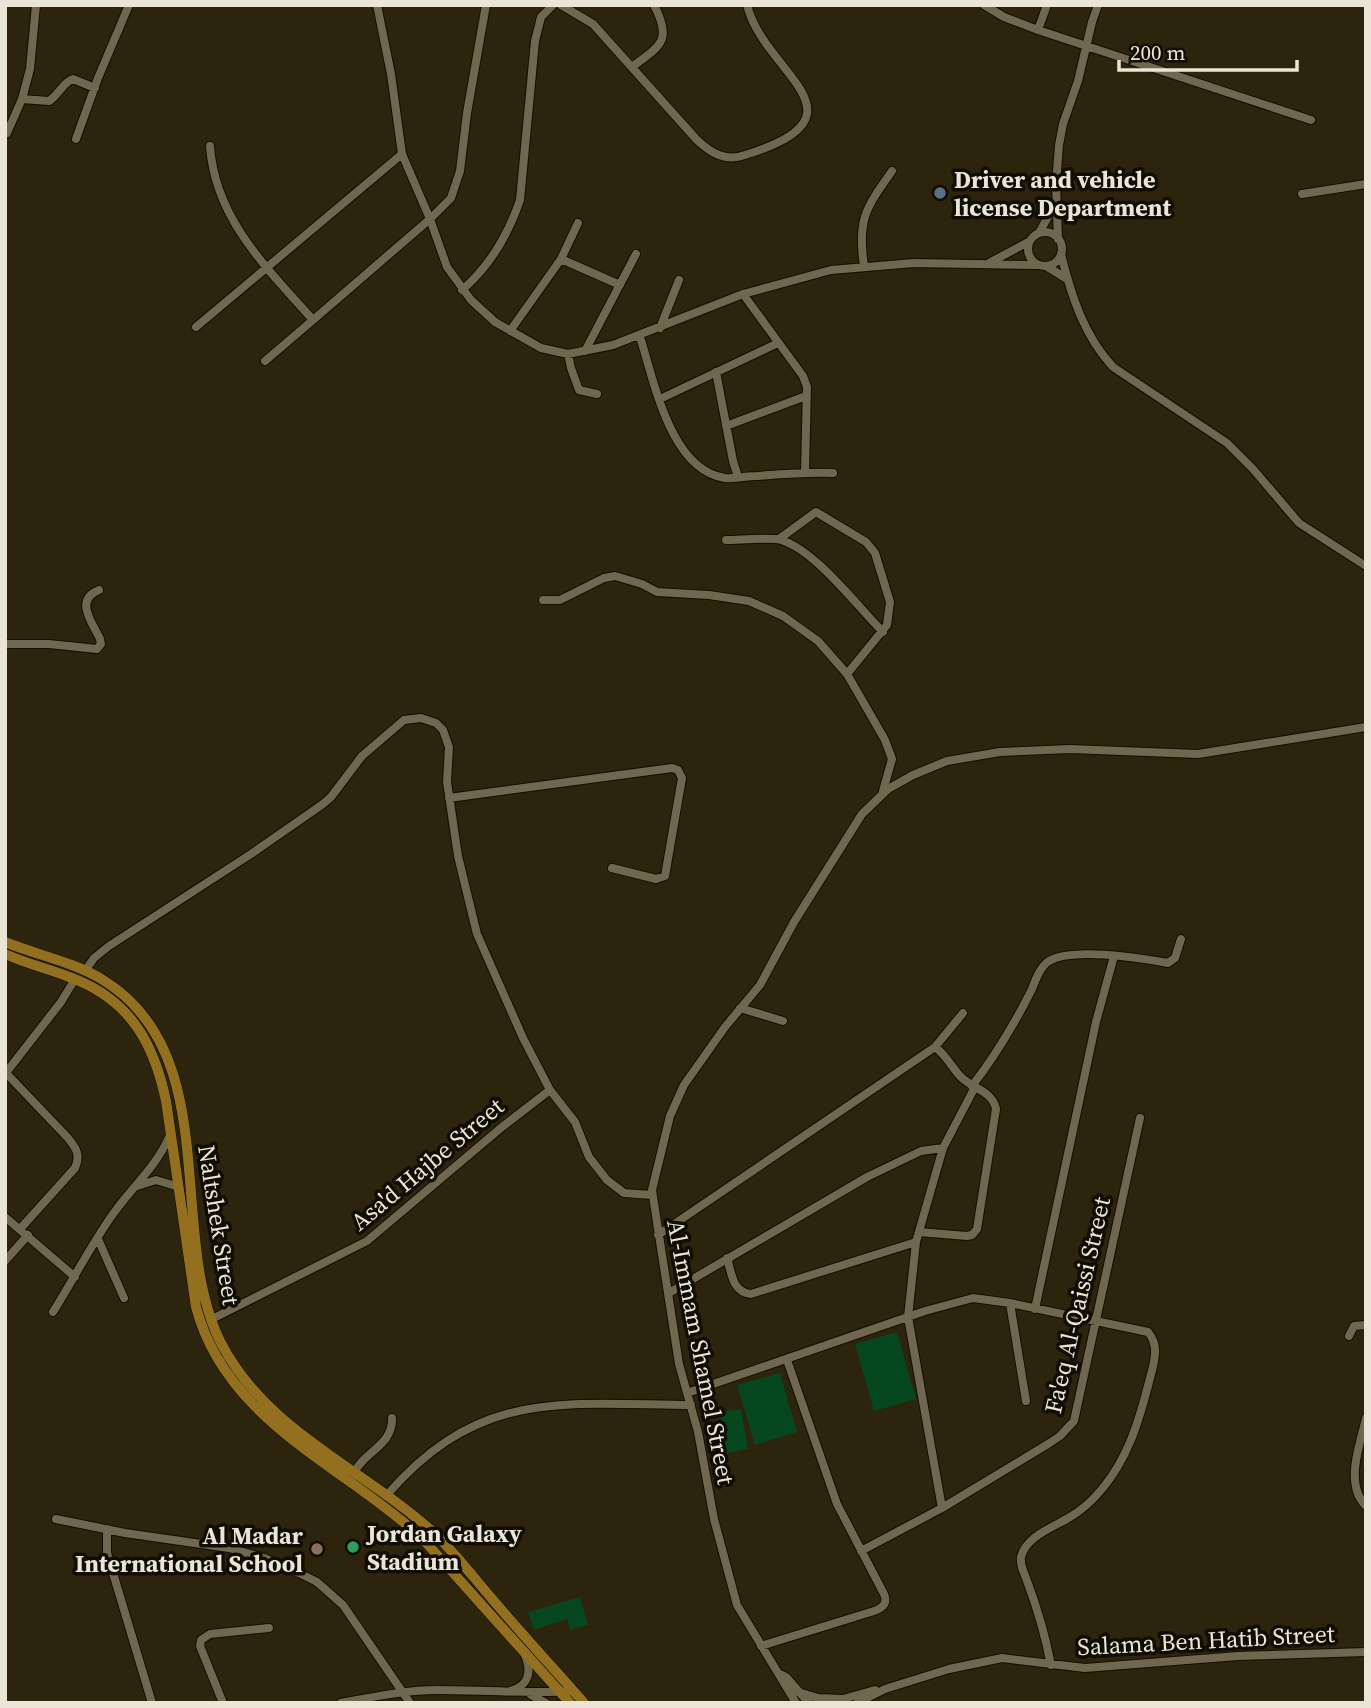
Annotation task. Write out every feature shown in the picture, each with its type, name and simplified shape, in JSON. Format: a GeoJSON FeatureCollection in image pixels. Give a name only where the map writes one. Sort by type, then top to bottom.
{"type":"FeatureCollection","features":[{"type":"Feature","properties":{"kind":"main road","name":"Naltshek Street"},"geometry":{"type":"LineString","coordinates":[[5,942],[103,980],[128,1000],[150,1026],[163,1048],[179,1101],[194,1296],[200,1323],[215,1355],[236,1386],[260,1414],[300,1447],[421,1536],[570,1703]]}},
{"type":"Feature","properties":{"kind":"main road","name":"Naltshek Street"},"geometry":{"type":"LineString","coordinates":[[5,954],[75,979],[108,998],[141,1031],[151,1048],[161,1075],[179,1187],[187,1207],[212,1319],[228,1355],[264,1403],[443,1542],[584,1703]]}},
{"type":"Feature","properties":{"kind":"street"},"geometry":{"type":"LineString","coordinates":[[7,132],[22,99],[30,69],[36,5]]}},
{"type":"Feature","properties":{"kind":"street"},"geometry":{"type":"LineString","coordinates":[[76,139],[129,5]]}},
{"type":"Feature","properties":{"kind":"street"},"geometry":{"type":"LineString","coordinates":[[377,5],[391,74],[402,154],[430,219],[443,259],[462,290],[495,323],[541,348],[568,354],[640,337],[743,294],[819,273],[864,266],[914,263],[1042,266],[1056,262],[1061,254]]}},
{"type":"Feature","properties":{"kind":"street"},"geometry":{"type":"LineString","coordinates":[[265,360],[451,198],[458,179],[486,5]]}},
{"type":"Feature","properties":{"kind":"street"},"geometry":{"type":"LineString","coordinates":[[462,290],[499,247],[514,219],[524,175],[535,41],[541,17],[553,5]]}},
{"type":"Feature","properties":{"kind":"street"},"geometry":{"type":"LineString","coordinates":[[561,5],[590,21],[696,140],[715,154],[728,158],[742,156],[782,141],[801,129],[805,122],[806,104],[800,88],[754,25],[747,5]]}},
{"type":"Feature","properties":{"kind":"street"},"geometry":{"type":"LineString","coordinates":[[632,67],[658,47],[664,36],[663,24],[654,5]]}},
{"type":"Feature","properties":{"kind":"street"},"geometry":{"type":"LineString","coordinates":[[984,5],[1004,17],[1086,47],[1311,120]]}},
{"type":"Feature","properties":{"kind":"street"},"geometry":{"type":"LineString","coordinates":[[1038,30],[1047,5]]}},
{"type":"Feature","properties":{"kind":"street"},"geometry":{"type":"LineString","coordinates":[[1058,239],[1056,165],[1060,134],[1098,5]]}},
{"type":"Feature","properties":{"kind":"street"},"geometry":{"type":"LineString","coordinates":[[22,99],[49,101],[73,79],[94,88]]}},
{"type":"Feature","properties":{"kind":"street"},"geometry":{"type":"LineString","coordinates":[[210,146],[214,178],[229,215],[267,268],[313,320]]}},
{"type":"Feature","properties":{"kind":"street"},"geometry":{"type":"LineString","coordinates":[[196,327],[402,154]]}},
{"type":"Feature","properties":{"kind":"street"},"geometry":{"type":"LineString","coordinates":[[864,266],[861,242],[863,218],[892,171]]}},
{"type":"Feature","properties":{"kind":"street"},"geometry":{"type":"LineString","coordinates":[[1302,194],[1366,184]]}},
{"type":"Feature","properties":{"kind":"street"},"geometry":{"type":"LineString","coordinates":[[989,263],[1030,241],[1039,233],[1057,202]]}},
{"type":"Feature","properties":{"kind":"street"},"geometry":{"type":"LineString","coordinates":[[510,331],[561,258],[578,222]]}},
{"type":"Feature","properties":{"kind":"street"},"geometry":{"type":"LineString","coordinates":[[1039,233],[1053,234],[1062,246],[1061,254],[1067,279],[1093,340],[1113,368],[1227,443],[1299,523],[1366,566]]}},
{"type":"Feature","properties":{"kind":"street"},"geometry":{"type":"LineString","coordinates":[[1030,241],[1028,250],[1031,259],[1067,279]]}},
{"type":"Feature","properties":{"kind":"street"},"geometry":{"type":"LineString","coordinates":[[585,351],[636,254]]}},
{"type":"Feature","properties":{"kind":"street"},"geometry":{"type":"LineString","coordinates":[[561,258],[620,285]]}},
{"type":"Feature","properties":{"kind":"street"},"geometry":{"type":"LineString","coordinates":[[660,328],[678,280]]}},
{"type":"Feature","properties":{"kind":"street"},"geometry":{"type":"LineString","coordinates":[[743,294],[803,376],[806,396],[806,471]]}},
{"type":"Feature","properties":{"kind":"street"},"geometry":{"type":"LineString","coordinates":[[640,337],[672,433],[692,460],[709,473],[726,478],[806,471],[833,473]]}},
{"type":"Feature","properties":{"kind":"street"},"geometry":{"type":"LineString","coordinates":[[660,398],[778,343]]}},
{"type":"Feature","properties":{"kind":"street"},"geometry":{"type":"LineString","coordinates":[[568,354],[570,368],[579,390],[597,394]]}},
{"type":"Feature","properties":{"kind":"street"},"geometry":{"type":"LineString","coordinates":[[716,372],[738,477]]}},
{"type":"Feature","properties":{"kind":"street"},"geometry":{"type":"LineString","coordinates":[[726,426],[806,396]]}},
{"type":"Feature","properties":{"kind":"street"},"geometry":{"type":"LineString","coordinates":[[779,539],[816,512],[866,542],[874,553],[890,602],[887,625],[847,674]]}},
{"type":"Feature","properties":{"kind":"street"},"geometry":{"type":"LineString","coordinates":[[726,540],[779,539],[797,548],[826,570],[883,632]]}},
{"type":"Feature","properties":{"kind":"street"},"geometry":{"type":"LineString","coordinates":[[543,600],[560,600],[604,578],[615,576],[642,584],[657,592],[749,601],[783,616],[818,641],[847,674],[885,740],[892,759],[881,794]]}},
{"type":"Feature","properties":{"kind":"street"},"geometry":{"type":"LineString","coordinates":[[5,644],[48,644],[97,649],[101,644],[100,639],[87,612],[86,600],[91,593],[99,590]]}},
{"type":"Feature","properties":{"kind":"street"},"geometry":{"type":"LineString","coordinates":[[85,971],[94,958],[109,946],[241,861],[323,804],[362,756],[404,720],[429,720],[446,734],[449,747],[448,793],[463,880],[479,940],[523,1038],[550,1090],[575,1122],[589,1157],[613,1187],[630,1194],[652,1195]]}},
{"type":"Feature","properties":{"kind":"street"},"geometry":{"type":"LineString","coordinates":[[881,794],[913,775],[970,755],[1039,749],[1198,754],[1366,727]]}},
{"type":"Feature","properties":{"kind":"street"},"geometry":{"type":"LineString","coordinates":[[448,793],[672,768],[678,770],[682,778],[665,876],[659,879],[612,868]]}},
{"type":"Feature","properties":{"kind":"street","name":"Al-Immam Shamel Street"},"geometry":{"type":"LineString","coordinates":[[809,1703],[794,1699],[786,1677],[780,1674],[741,1615],[734,1594],[714,1519],[691,1405],[679,1364],[652,1195],[655,1172],[676,1100],[699,1063],[740,1007],[760,985],[794,922],[862,814],[881,794]]}},
{"type":"Feature","properties":{"kind":"street"},"geometry":{"type":"LineString","coordinates":[[942,1508],[908,1317],[916,1242],[943,1147],[1044,965],[1058,958],[1114,956],[1171,962],[1177,955],[1181,939]]}},
{"type":"Feature","properties":{"kind":"street"},"geometry":{"type":"LineString","coordinates":[[1035,1309],[1096,1022],[1114,956]]}},
{"type":"Feature","properties":{"kind":"street"},"geometry":{"type":"LineString","coordinates":[[5,1261],[24,1232],[75,1168],[79,1155],[68,1138],[6,1073],[61,1002],[75,979]]}},
{"type":"Feature","properties":{"kind":"street"},"geometry":{"type":"LineString","coordinates":[[740,1007],[783,1021]]}},
{"type":"Feature","properties":{"kind":"street"},"geometry":{"type":"LineString","coordinates":[[659,1236],[934,1047],[963,1013]]}},
{"type":"Feature","properties":{"kind":"street"},"geometry":{"type":"LineString","coordinates":[[919,1232],[967,1236],[975,1233],[979,1226],[996,1109],[992,1098],[961,1077],[944,1054],[934,1047]]}},
{"type":"Feature","properties":{"kind":"street","name":"Asa'd Hajbe Street"},"geometry":{"type":"LineString","coordinates":[[212,1319],[367,1241],[550,1090]]}},
{"type":"Feature","properties":{"kind":"street","name":"Fa'eq Al-Qaissi Street"},"geometry":{"type":"LineString","coordinates":[[861,1551],[942,1508],[1048,1444],[1069,1428],[1076,1416],[1140,1118]]}},
{"type":"Feature","properties":{"kind":"street"},"geometry":{"type":"LineString","coordinates":[[53,1312],[97,1239],[132,1189],[153,1167],[170,1135]]}},
{"type":"Feature","properties":{"kind":"street"},"geometry":{"type":"LineString","coordinates":[[669,1293],[898,1160],[921,1151],[943,1147]]}},
{"type":"Feature","properties":{"kind":"street"},"geometry":{"type":"LineString","coordinates":[[132,1189],[156,1180],[179,1187]]}},
{"type":"Feature","properties":{"kind":"street"},"geometry":{"type":"LineString","coordinates":[[5,1217],[75,1277]]}},
{"type":"Feature","properties":{"kind":"street"},"geometry":{"type":"LineString","coordinates":[[97,1239],[124,1298]]}},
{"type":"Feature","properties":{"kind":"street"},"geometry":{"type":"LineString","coordinates":[[727,1258],[735,1286],[741,1292],[751,1294],[916,1242]]}},
{"type":"Feature","properties":{"kind":"street"},"geometry":{"type":"LineString","coordinates":[[687,1393],[908,1317],[973,1298],[1010,1303],[1148,1332],[1153,1338],[1156,1352],[1132,1441],[1115,1471],[1087,1505],[1038,1536],[1029,1543],[1022,1555],[1022,1567],[1041,1617],[1051,1665]]}},
{"type":"Feature","properties":{"kind":"street"},"geometry":{"type":"LineString","coordinates":[[1010,1303],[1026,1401]]}},
{"type":"Feature","properties":{"kind":"street"},"geometry":{"type":"LineString","coordinates":[[1349,1336],[1354,1326],[1366,1325]]}},
{"type":"Feature","properties":{"kind":"street"},"geometry":{"type":"LineString","coordinates":[[761,1646],[883,1607],[886,1601],[829,1486],[787,1360]]}},
{"type":"Feature","properties":{"kind":"street"},"geometry":{"type":"LineString","coordinates":[[386,1496],[401,1478],[453,1435],[484,1420],[508,1413],[560,1405],[691,1405]]}},
{"type":"Feature","properties":{"kind":"street"},"geometry":{"type":"LineString","coordinates":[[354,1473],[358,1465],[387,1439],[391,1432],[392,1418]]}},
{"type":"Feature","properties":{"kind":"street"},"geometry":{"type":"LineString","coordinates":[[1366,1418],[1358,1453],[1355,1486],[1359,1498],[1366,1506]]}},
{"type":"Feature","properties":{"kind":"street"},"geometry":{"type":"LineString","coordinates":[[56,1519],[229,1548],[264,1558],[299,1573],[325,1588],[355,1619],[410,1703]]}},
{"type":"Feature","properties":{"kind":"street"},"geometry":{"type":"LineString","coordinates":[[107,1529],[107,1553],[152,1703]]}},
{"type":"Feature","properties":{"kind":"street"},"geometry":{"type":"LineString","coordinates":[[223,1703],[200,1646],[201,1640],[210,1634],[269,1628]]}},
{"type":"Feature","properties":{"kind":"street"},"geometry":{"type":"LineString","coordinates":[[503,1692],[519,1688],[526,1681],[530,1669],[524,1652]]}},
{"type":"Feature","properties":{"kind":"street","name":"Salama Ben Hatib Street"},"geometry":{"type":"LineString","coordinates":[[858,1703],[885,1689],[948,1669],[1002,1658],[1085,1668],[1250,1656],[1366,1652]]}},
{"type":"Feature","properties":{"kind":"street","name":"Salama Ben Hatib Street"},"geometry":{"type":"LineString","coordinates":[[839,1701],[866,1691],[885,1689]]}},
{"type":"Feature","properties":{"kind":"street"},"geometry":{"type":"LineString","coordinates":[[341,1703],[402,1692],[529,1694],[574,1691]]}},
{"type":"Feature","properties":{"kind":"street"},"geometry":{"type":"LineString","coordinates":[[529,1694],[546,1703]]}},
{"type":"Feature","properties":{"kind":"street"},"geometry":{"type":"LineString","coordinates":[[794,1699],[839,1701]]}},
{"type":"Feature","properties":{"kind":"green space"},"geometry":{"type":"Polygon","coordinates":[[[897,1332],[916,1399],[874,1411],[855,1344],[897,1332]]]}},
{"type":"Feature","properties":{"kind":"green space"},"geometry":{"type":"Polygon","coordinates":[[[780,1373],[797,1432],[755,1445],[737,1385],[780,1373]]]}},
{"type":"Feature","properties":{"kind":"green space"},"geometry":{"type":"Polygon","coordinates":[[[741,1409],[748,1449],[726,1453],[720,1412],[741,1409]]]}},
{"type":"Feature","properties":{"kind":"green space"},"geometry":{"type":"Polygon","coordinates":[[[580,1597],[588,1625],[570,1630],[567,1619],[534,1630],[528,1612],[580,1597]]]}},
{"type":"Feature","properties":{"kind":"place","name":"Driver and vehicle license Department"},"geometry":{"type":"Point","coordinates":[940,193]}},
{"type":"Feature","properties":{"kind":"place","name":"Jordan Galaxy Stadium"},"geometry":{"type":"Point","coordinates":[353,1547]}},
{"type":"Feature","properties":{"kind":"place","name":"Al Madar International School"},"geometry":{"type":"Point","coordinates":[317,1549]}}]}
